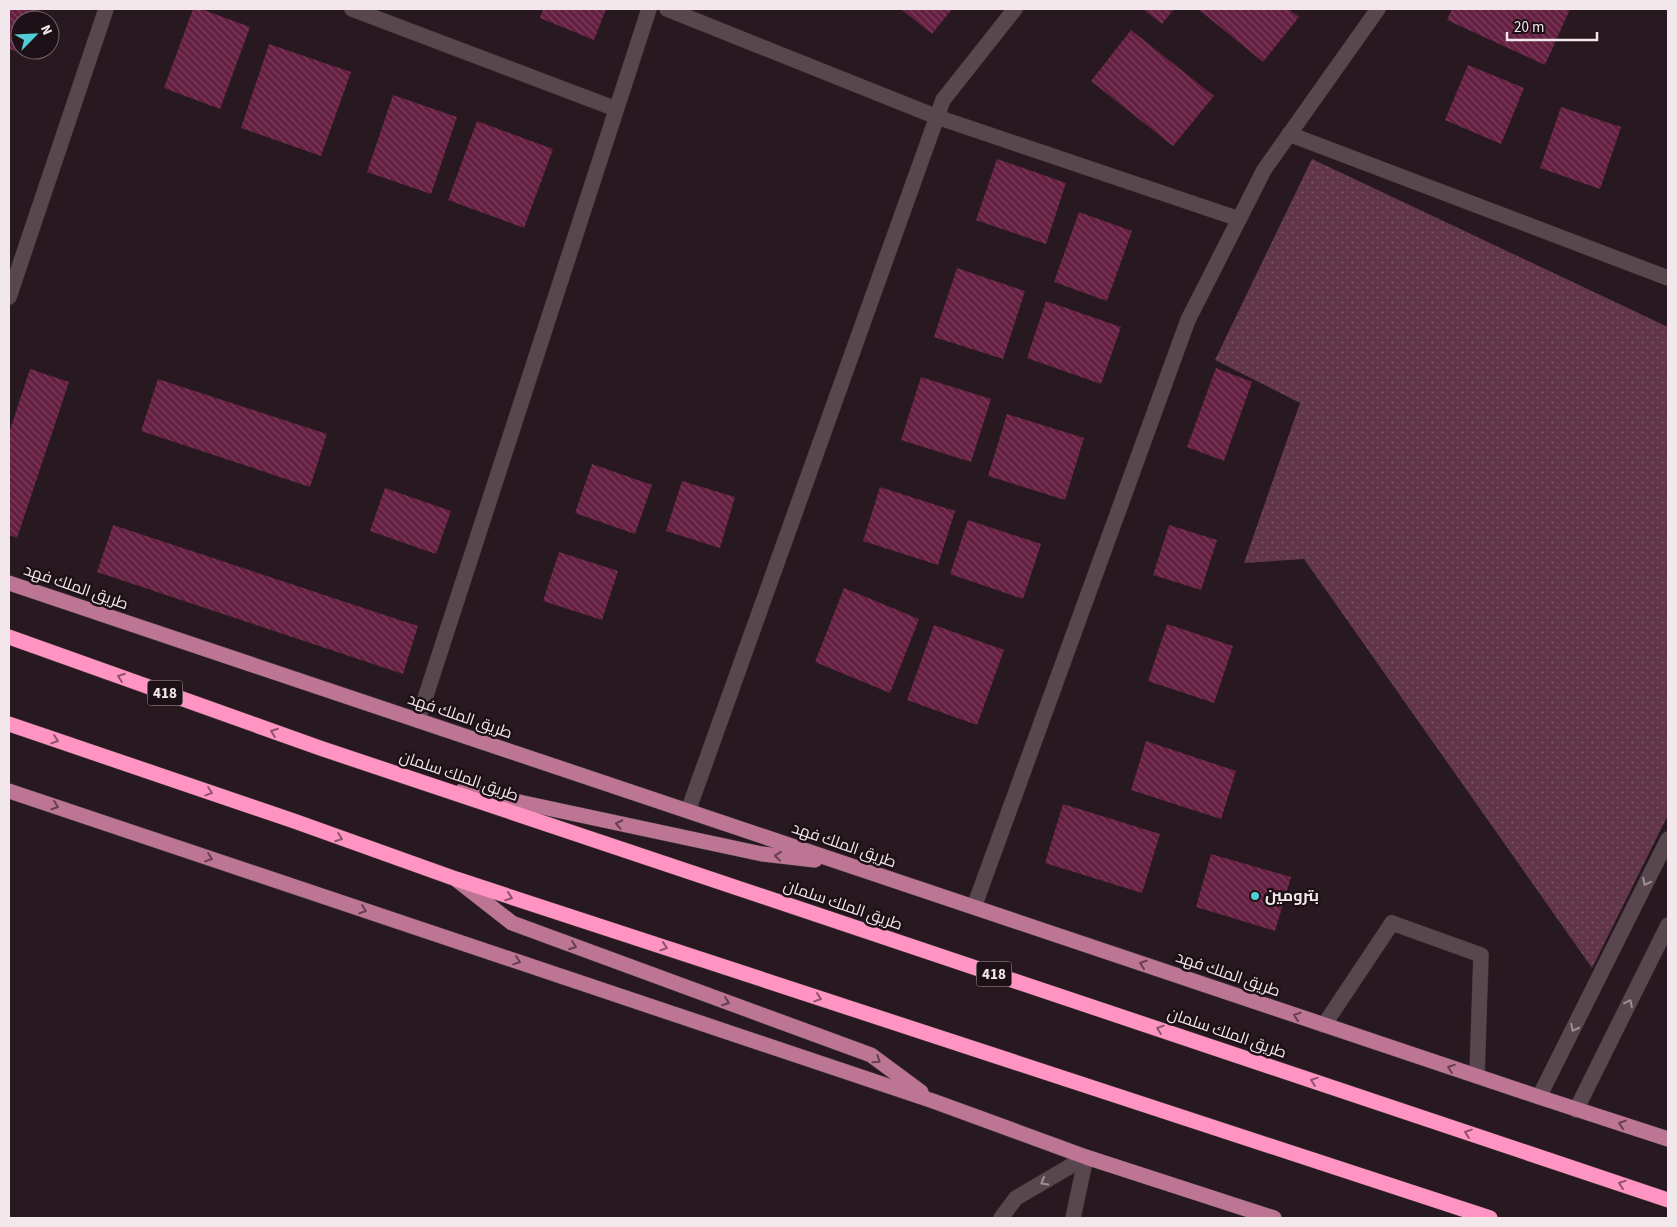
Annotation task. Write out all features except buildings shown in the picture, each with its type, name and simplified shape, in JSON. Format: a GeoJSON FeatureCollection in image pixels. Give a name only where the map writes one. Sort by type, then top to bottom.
{"type":"FeatureCollection","features":[{"type":"Feature","properties":{"kind":"highway","name":"طريق الملك سلمان"},"geometry":{"type":"LineString","coordinates":[[9,637],[320,748],[1668,1200]]}},
{"type":"Feature","properties":{"kind":"highway"},"geometry":{"type":"LineString","coordinates":[[9,724],[294,821],[456,879],[1490,1218]]}},
{"type":"Feature","properties":{"kind":"main road","name":"طريق الملك فهد"},"geometry":{"type":"LineString","coordinates":[[9,583],[1666,1139]]}},
{"type":"Feature","properties":{"kind":"main road"},"geometry":{"type":"LineString","coordinates":[[417,780],[762,854],[844,864]]}},
{"type":"Feature","properties":{"kind":"main road"},"geometry":{"type":"LineString","coordinates":[[9,791],[933,1101],[1086,1157],[1274,1218]]}},
{"type":"Feature","properties":{"kind":"main road"},"geometry":{"type":"LineString","coordinates":[[456,879],[512,923],[871,1055],[933,1101]]}},
{"type":"Feature","properties":{"kind":"street"},"geometry":{"type":"LineString","coordinates":[[9,297],[106,9]]}},
{"type":"Feature","properties":{"kind":"street"},"geometry":{"type":"LineString","coordinates":[[352,9],[616,109]]}},
{"type":"Feature","properties":{"kind":"street"},"geometry":{"type":"LineString","coordinates":[[418,720],[649,9]]}},
{"type":"Feature","properties":{"kind":"street"},"geometry":{"type":"LineString","coordinates":[[667,9],[937,117],[1239,219]]}},
{"type":"Feature","properties":{"kind":"street"},"geometry":{"type":"LineString","coordinates":[[688,811],[943,100],[1015,9]]}},
{"type":"Feature","properties":{"kind":"street"},"geometry":{"type":"LineString","coordinates":[[974,907],[1188,320],[1264,170],[1378,9]]}},
{"type":"Feature","properties":{"kind":"street"},"geometry":{"type":"LineString","coordinates":[[1289,134],[1668,278]]}},
{"type":"Feature","properties":{"kind":"street"},"geometry":{"type":"LineString","coordinates":[[1539,1097],[1668,839]]}},
{"type":"Feature","properties":{"kind":"street"},"geometry":{"type":"LineString","coordinates":[[1324,1025],[1392,923],[1482,955],[1477,1076]]}},
{"type":"Feature","properties":{"kind":"street"},"geometry":{"type":"LineString","coordinates":[[1576,1110],[1668,925]]}},
{"type":"Feature","properties":{"kind":"street"},"geometry":{"type":"LineString","coordinates":[[1002,1218],[1016,1198],[1086,1157]]}},
{"type":"Feature","properties":{"kind":"street"},"geometry":{"type":"LineString","coordinates":[[1073,1218],[1086,1157]]}},
{"type":"Feature","properties":{"kind":"shaded area"},"geometry":{"type":"Polygon","coordinates":[[[1312,159],[1668,327],[1668,815],[1592,968],[1304,559],[1244,563],[1300,403],[1215,360],[1312,159]]]}},
{"type":"Feature","properties":{"kind":"place","name":"بترومين"},"geometry":{"type":"Point","coordinates":[1255,896]}}]}
